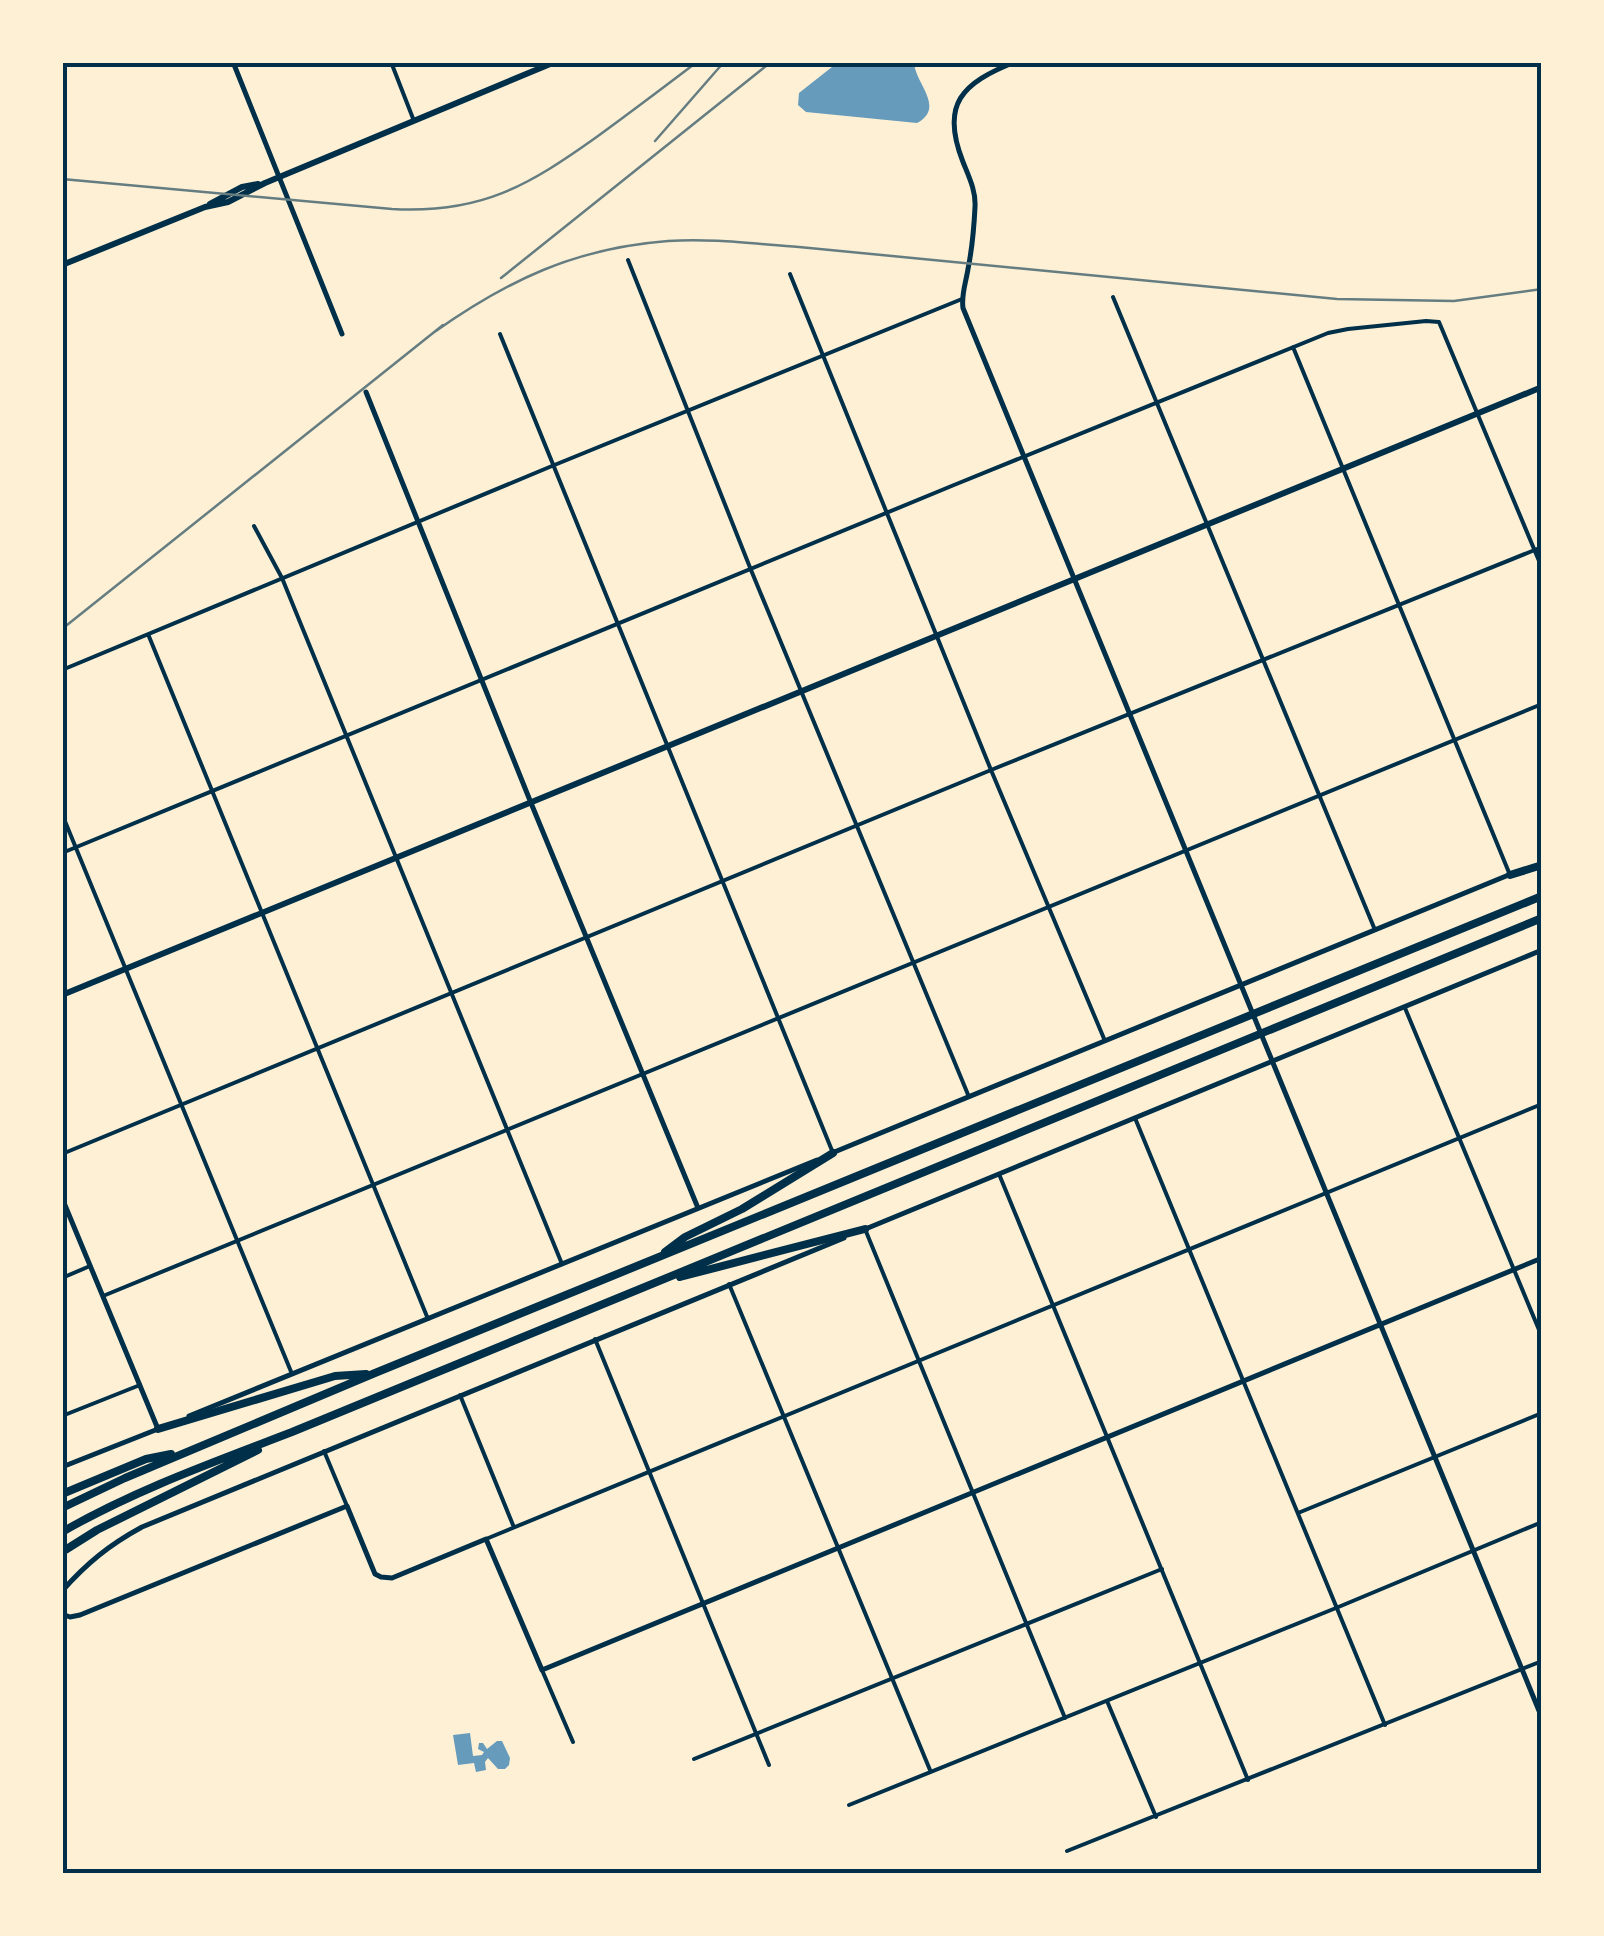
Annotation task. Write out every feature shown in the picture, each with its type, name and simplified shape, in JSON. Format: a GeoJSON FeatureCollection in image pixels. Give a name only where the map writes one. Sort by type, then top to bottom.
{"type":"FeatureCollection","features":[{"type":"Feature","properties":{"kind":"highway"},"geometry":{"type":"LineString","coordinates":[[1510,874],[1542,863]]}},
{"type":"Feature","properties":{"kind":"highway"},"geometry":{"type":"LineString","coordinates":[[62,1508],[105,1486],[375,1373],[1542,896]]}},
{"type":"Feature","properties":{"kind":"highway"},"geometry":{"type":"LineString","coordinates":[[62,1532],[163,1482],[1542,918]]}},
{"type":"Feature","properties":{"kind":"highway"},"geometry":{"type":"LineString","coordinates":[[655,1259],[834,1153]]}},
{"type":"Feature","properties":{"kind":"highway"},"geometry":{"type":"LineString","coordinates":[[652,1284],[865,1229]]}},
{"type":"Feature","properties":{"kind":"highway"},"geometry":{"type":"LineString","coordinates":[[158,1429],[335,1376],[375,1373]]}},
{"type":"Feature","properties":{"kind":"highway"},"geometry":{"type":"LineString","coordinates":[[62,1552],[292,1432]]}},
{"type":"Feature","properties":{"kind":"highway"},"geometry":{"type":"LineString","coordinates":[[62,1494],[146,1459],[190,1450]]}},
{"type":"Feature","properties":{"kind":"main road"},"geometry":{"type":"LineString","coordinates":[[62,266],[246,195],[265,183],[555,62]]}},
{"type":"Feature","properties":{"kind":"main road"},"geometry":{"type":"LineString","coordinates":[[62,996],[1542,387]]}},
{"type":"Feature","properties":{"kind":"street"},"geometry":{"type":"LineString","coordinates":[[233,62],[342,334]]}},
{"type":"Feature","properties":{"kind":"street"},"geometry":{"type":"LineString","coordinates":[[391,62],[414,121]]}},
{"type":"Feature","properties":{"kind":"street"},"geometry":{"type":"LineString","coordinates":[[1014,62],[977,80],[964,92],[956,108],[955,140],[976,198],[962,299],[969,324],[1542,1718]]}},
{"type":"Feature","properties":{"kind":"street"},"geometry":{"type":"LineString","coordinates":[[628,260],[751,570],[969,1097]]}},
{"type":"Feature","properties":{"kind":"street"},"geometry":{"type":"LineString","coordinates":[[790,274],[991,770],[1106,1041]]}},
{"type":"Feature","properties":{"kind":"street"},"geometry":{"type":"LineString","coordinates":[[1113,296],[1375,930]]}},
{"type":"Feature","properties":{"kind":"street"},"geometry":{"type":"LineString","coordinates":[[62,670],[962,299]]}},
{"type":"Feature","properties":{"kind":"street"},"geometry":{"type":"LineString","coordinates":[[62,853],[1023,457],[1348,329],[1439,322],[1542,568]]}},
{"type":"Feature","properties":{"kind":"street"},"geometry":{"type":"LineString","coordinates":[[500,334],[834,1153]]}},
{"type":"Feature","properties":{"kind":"street"},"geometry":{"type":"LineString","coordinates":[[62,1467],[1510,874],[1293,348]]}},
{"type":"Feature","properties":{"kind":"street"},"geometry":{"type":"LineString","coordinates":[[366,392],[698,1208]]}},
{"type":"Feature","properties":{"kind":"street"},"geometry":{"type":"LineString","coordinates":[[254,526],[282,578],[562,1264]]}},
{"type":"Feature","properties":{"kind":"street"},"geometry":{"type":"LineString","coordinates":[[62,1154],[1542,547]]}},
{"type":"Feature","properties":{"kind":"street"},"geometry":{"type":"LineString","coordinates":[[148,634],[428,1319]]}},
{"type":"Feature","properties":{"kind":"street"},"geometry":{"type":"LineString","coordinates":[[103,1296],[1542,704]]}},
{"type":"Feature","properties":{"kind":"street"},"geometry":{"type":"LineString","coordinates":[[62,814],[292,1374]]}},
{"type":"Feature","properties":{"kind":"street"},"geometry":{"type":"LineString","coordinates":[[62,1591],[111,1544],[142,1527],[1541,951]]}},
{"type":"Feature","properties":{"kind":"street"},"geometry":{"type":"LineString","coordinates":[[1405,1008],[1542,1336]]}},
{"type":"Feature","properties":{"kind":"street"},"geometry":{"type":"LineString","coordinates":[[324,1451],[375,1574],[392,1578],[1542,1104]]}},
{"type":"Feature","properties":{"kind":"street"},"geometry":{"type":"LineString","coordinates":[[1135,1118],[1385,1724]]}},
{"type":"Feature","properties":{"kind":"street"},"geometry":{"type":"LineString","coordinates":[[998,1174],[1248,1780]]}},
{"type":"Feature","properties":{"kind":"street"},"geometry":{"type":"LineString","coordinates":[[62,1198],[158,1429]]}},
{"type":"Feature","properties":{"kind":"street"},"geometry":{"type":"LineString","coordinates":[[865,1229],[1066,1718]]}},
{"type":"Feature","properties":{"kind":"street"},"geometry":{"type":"LineString","coordinates":[[542,1670],[1542,1258]]}},
{"type":"Feature","properties":{"kind":"street"},"geometry":{"type":"LineString","coordinates":[[62,1278],[91,1266]]}},
{"type":"Feature","properties":{"kind":"street"},"geometry":{"type":"LineString","coordinates":[[730,1284],[931,1772]]}},
{"type":"Feature","properties":{"kind":"street"},"geometry":{"type":"LineString","coordinates":[[595,1339],[769,1765]]}},
{"type":"Feature","properties":{"kind":"street"},"geometry":{"type":"LineString","coordinates":[[62,1416],[140,1385]]}},
{"type":"Feature","properties":{"kind":"street"},"geometry":{"type":"LineString","coordinates":[[460,1396],[514,1527]]}},
{"type":"Feature","properties":{"kind":"street"},"geometry":{"type":"LineString","coordinates":[[1298,1513],[1542,1413]]}},
{"type":"Feature","properties":{"kind":"street"},"geometry":{"type":"LineString","coordinates":[[62,1614],[80,1615],[347,1506]]}},
{"type":"Feature","properties":{"kind":"street"},"geometry":{"type":"LineString","coordinates":[[849,1805],[1542,1522]]}},
{"type":"Feature","properties":{"kind":"street"},"geometry":{"type":"LineString","coordinates":[[486,1539],[573,1742]]}},
{"type":"Feature","properties":{"kind":"street"},"geometry":{"type":"LineString","coordinates":[[694,1759],[1163,1568]]}},
{"type":"Feature","properties":{"kind":"street"},"geometry":{"type":"LineString","coordinates":[[1067,1851],[1542,1661]]}},
{"type":"Feature","properties":{"kind":"street"},"geometry":{"type":"LineString","coordinates":[[1108,1701],[1156,1817]]}},
{"type":"Feature","properties":{"kind":"water"},"geometry":{"type":"Polygon","coordinates":[[[914,62],[929,102],[925,117],[917,123],[806,112],[798,105],[799,93],[837,63],[914,62]]]}},
{"type":"Feature","properties":{"kind":"water"},"geometry":{"type":"Polygon","coordinates":[[[470,1733],[473,1756],[484,1752],[478,1749],[479,1743],[487,1749],[502,1741],[509,1765],[498,1769],[488,1758],[486,1770],[476,1772],[474,1763],[458,1765],[453,1735],[470,1733]]]}},
{"type":"Feature","properties":{"kind":"railway"},"geometry":{"type":"LineString","coordinates":[[62,179],[392,209],[452,207],[502,193],[549,169],[697,62]]}},
{"type":"Feature","properties":{"kind":"railway"},"geometry":{"type":"LineString","coordinates":[[655,141],[724,62]]}},
{"type":"Feature","properties":{"kind":"railway"},"geometry":{"type":"LineString","coordinates":[[501,278],[771,62]]}},
{"type":"Feature","properties":{"kind":"railway"},"geometry":{"type":"LineString","coordinates":[[433,333],[516,282],[573,259],[634,245],[684,240],[799,247],[1337,299],[1454,301],[1542,289]]}},
{"type":"Feature","properties":{"kind":"railway"},"geometry":{"type":"LineString","coordinates":[[62,629],[443,325]]}}]}
